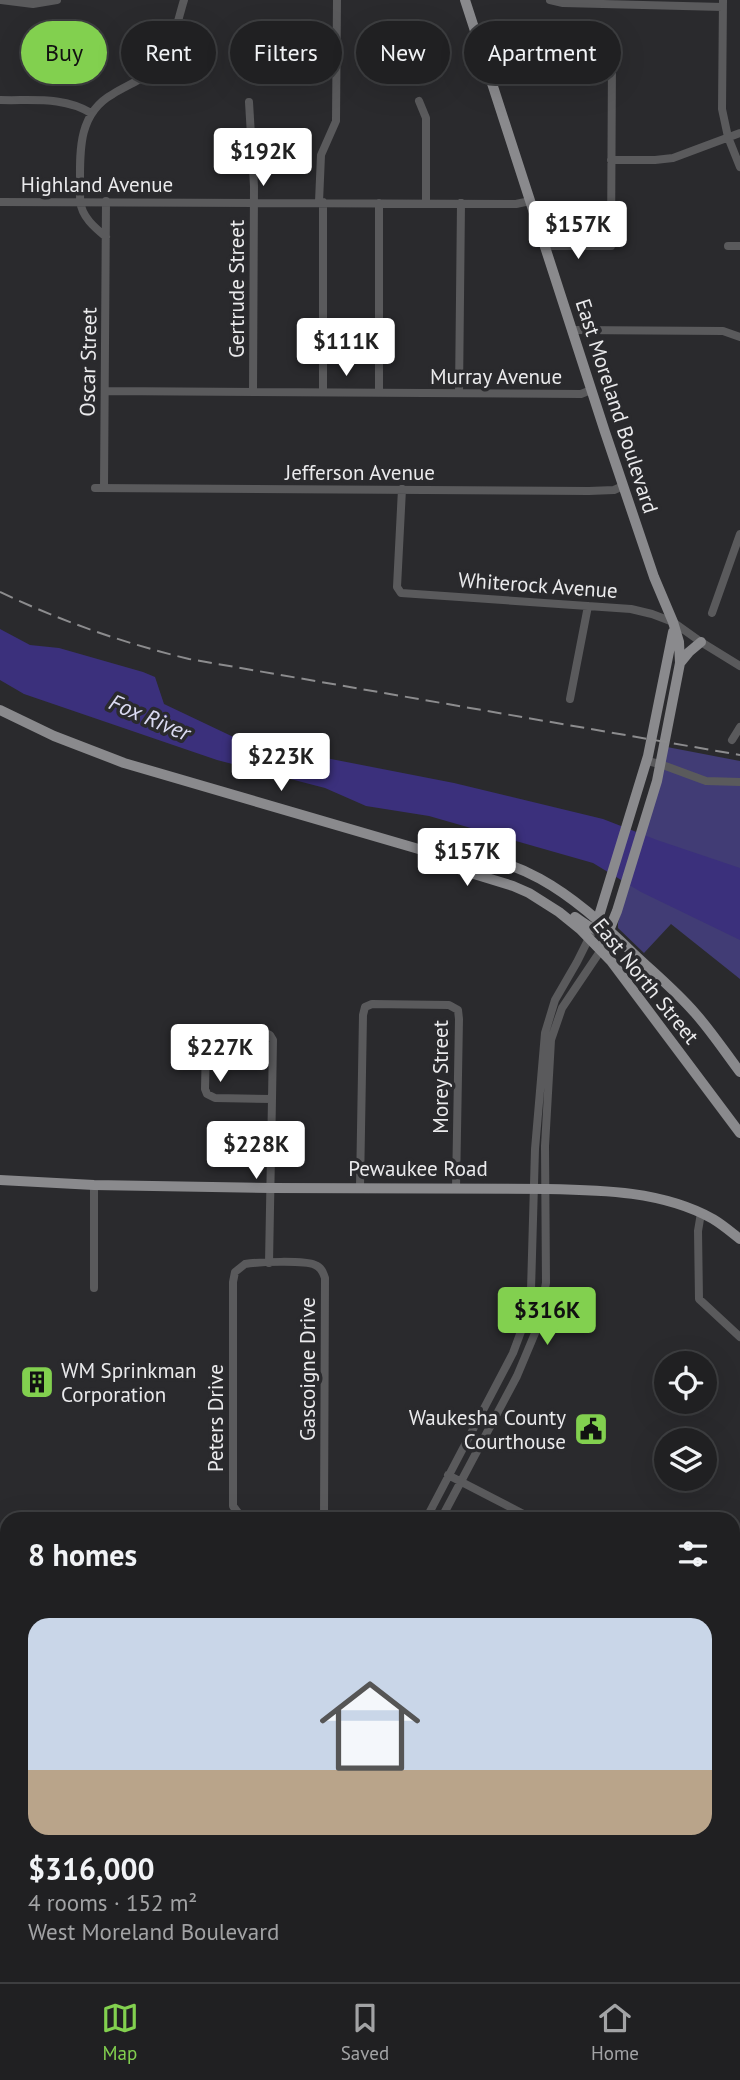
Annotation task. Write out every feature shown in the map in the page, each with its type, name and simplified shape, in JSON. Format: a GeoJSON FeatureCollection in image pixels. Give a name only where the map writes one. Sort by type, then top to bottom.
{"type":"FeatureCollection","features":[{"type":"Feature","properties":{"kind":"main road","name":"East Moreland Boulevard"},"geometry":{"type":"LineString","coordinates":[[465,0],[591,390],[654,578],[679,642],[680,663],[660,764],[599,928]]}},
{"type":"Feature","properties":{"kind":"main road","name":"East Moreland Boulevard"},"geometry":{"type":"LineString","coordinates":[[634,828],[636,798],[660,703],[671,648],[673,622]]}},
{"type":"Feature","properties":{"kind":"main road"},"geometry":{"type":"LineString","coordinates":[[680,663],[701,642]]}},
{"type":"Feature","properties":{"kind":"main road"},"geometry":{"type":"LineString","coordinates":[[660,703],[672,705]]}},
{"type":"Feature","properties":{"kind":"main road","name":"East North Street"},"geometry":{"type":"LineString","coordinates":[[0,710],[54,736],[132,765],[422,850],[461,870],[513,886],[568,918],[599,928]]}},
{"type":"Feature","properties":{"kind":"main road","name":"East North Street"},"geometry":{"type":"LineString","coordinates":[[422,850],[465,852],[512,865],[543,880],[578,903],[599,928],[601,950],[740,1133]]}},
{"type":"Feature","properties":{"kind":"main road"},"geometry":{"type":"LineString","coordinates":[[498,880],[518,882],[599,928],[696,1014],[740,1072]]}},
{"type":"Feature","properties":{"kind":"main road"},"geometry":{"type":"LineString","coordinates":[[578,903],[592,903],[615,886]]}},
{"type":"Feature","properties":{"kind":"main road"},"geometry":{"type":"LineString","coordinates":[[601,950],[599,928],[615,886]]}},
{"type":"Feature","properties":{"kind":"main road","name":"Pewaukee Road"},"geometry":{"type":"LineString","coordinates":[[0,1180],[94,1185],[271,1188],[585,1189],[632,1194],[670,1202],[701,1213],[740,1239]]}},
{"type":"Feature","properties":{"kind":"street"},"geometry":{"type":"LineString","coordinates":[[1,0],[33,4],[57,0]]}},
{"type":"Feature","properties":{"kind":"street"},"geometry":{"type":"LineString","coordinates":[[106,236],[84,216],[80,201],[83,129],[91,113],[107,97],[157,67],[166,54],[184,0]]}},
{"type":"Feature","properties":{"kind":"street"},"geometry":{"type":"LineString","coordinates":[[323,392],[321,155],[336,121],[337,0]]}},
{"type":"Feature","properties":{"kind":"street"},"geometry":{"type":"LineString","coordinates":[[550,0],[563,3],[723,3],[722,108],[728,137],[740,167]]}},
{"type":"Feature","properties":{"kind":"street"},"geometry":{"type":"LineString","coordinates":[[545,246],[611,246],[612,84]]}},
{"type":"Feature","properties":{"kind":"street"},"geometry":{"type":"LineString","coordinates":[[0,100],[61,101],[75,104],[91,113]]}},
{"type":"Feature","properties":{"kind":"street"},"geometry":{"type":"LineString","coordinates":[[419,101],[426,118],[426,203]]}},
{"type":"Feature","properties":{"kind":"street","name":"Gertrude Street"},"geometry":{"type":"LineString","coordinates":[[249,102],[254,202],[253,392]]}},
{"type":"Feature","properties":{"kind":"street"},"geometry":{"type":"LineString","coordinates":[[611,160],[673,158],[740,133]]}},
{"type":"Feature","properties":{"kind":"street","name":"Oscar Street"},"geometry":{"type":"LineString","coordinates":[[100,488],[105,391],[106,201]]}},
{"type":"Feature","properties":{"kind":"street","name":"Highland Avenue"},"geometry":{"type":"LineString","coordinates":[[0,202],[516,204],[530,201]]}},
{"type":"Feature","properties":{"kind":"street"},"geometry":{"type":"LineString","coordinates":[[379,203],[379,392]]}},
{"type":"Feature","properties":{"kind":"street"},"geometry":{"type":"LineString","coordinates":[[459,393],[461,204]]}},
{"type":"Feature","properties":{"kind":"street"},"geometry":{"type":"LineString","coordinates":[[728,246],[740,246]]}},
{"type":"Feature","properties":{"kind":"street"},"geometry":{"type":"LineString","coordinates":[[572,330],[723,331],[740,337]]}},
{"type":"Feature","properties":{"kind":"street","name":"Murray Avenue"},"geometry":{"type":"LineString","coordinates":[[105,391],[581,394],[591,390]]}},
{"type":"Feature","properties":{"kind":"street","name":"Jefferson Avenue"},"geometry":{"type":"LineString","coordinates":[[100,488],[614,491],[623,486]]}},
{"type":"Feature","properties":{"kind":"street","name":"Whiterock Avenue"},"geometry":{"type":"LineString","coordinates":[[402,489],[397,587],[399,592],[631,609],[673,622],[740,666]]}},
{"type":"Feature","properties":{"kind":"street"},"geometry":{"type":"LineString","coordinates":[[712,613],[740,534]]}},
{"type":"Feature","properties":{"kind":"street"},"geometry":{"type":"LineString","coordinates":[[570,699],[588,606]]}},
{"type":"Feature","properties":{"kind":"street"},"geometry":{"type":"LineString","coordinates":[[732,740],[740,727]]}},
{"type":"Feature","properties":{"kind":"street"},"geometry":{"type":"LineString","coordinates":[[647,761],[706,781],[740,782]]}},
{"type":"Feature","properties":{"kind":"street"},"geometry":{"type":"LineString","coordinates":[[430,1512],[513,1353],[528,1309],[531,1290],[533,1189],[548,1021],[560,988],[599,928]]}},
{"type":"Feature","properties":{"kind":"street"},"geometry":{"type":"LineString","coordinates":[[444,1512],[529,1351],[542,1311],[546,1283],[545,1146],[551,1040],[562,1008],[601,950]]}},
{"type":"Feature","properties":{"kind":"street","name":"Morey Street"},"geometry":{"type":"LineString","coordinates":[[360,1187],[363,1015],[365,1007],[372,1004],[449,1005],[456,1008],[459,1019],[456,1188]]}},
{"type":"Feature","properties":{"kind":"street"},"geometry":{"type":"LineString","coordinates":[[269,1263],[271,1188],[273,1040],[264,1032],[209,1033],[206,1042],[207,1094],[215,1098],[272,1099]]}},
{"type":"Feature","properties":{"kind":"street"},"geometry":{"type":"LineString","coordinates":[[94,1185],[94,1288]]}},
{"type":"Feature","properties":{"kind":"street"},"geometry":{"type":"LineString","coordinates":[[701,1213],[698,1231],[699,1299],[740,1337]]}},
{"type":"Feature","properties":{"kind":"street"},"geometry":{"type":"LineString","coordinates":[[533,1235],[547,1236]]}},
{"type":"Feature","properties":{"kind":"street","name":"Gascoigne Drive"},"geometry":{"type":"LineString","coordinates":[[269,1263],[312,1264],[322,1270],[325,1278],[324,1512]]}},
{"type":"Feature","properties":{"kind":"street","name":"Peters Drive"},"geometry":{"type":"LineString","coordinates":[[238,1512],[233,1506],[233,1277],[244,1264],[269,1263]]}},
{"type":"Feature","properties":{"kind":"street"},"geometry":{"type":"LineString","coordinates":[[528,1309],[542,1311]]}},
{"type":"Feature","properties":{"kind":"street"},"geometry":{"type":"LineString","coordinates":[[448,1475],[520,1512]]}},
{"type":"Feature","properties":{"kind":"shaded area"},"geometry":{"type":"Polygon","coordinates":[[[667,747],[740,761],[740,979],[671,924],[644,953],[618,928],[667,747]]]}},
{"type":"Feature","properties":{"kind":"water","name":"Fox River"},"geometry":{"type":"Polygon","coordinates":[[[0,629],[30,645],[59,648],[155,677],[164,704],[244,742],[454,783],[603,819],[740,868],[740,940],[641,892],[593,863],[429,816],[366,806],[325,788],[217,760],[24,694],[0,680],[0,629]]]}},
{"type":"Feature","properties":{"kind":"railway"},"geometry":{"type":"LineString","coordinates":[[0,592],[93,630],[189,659],[740,755]]}},
{"type":"Feature","properties":{"kind":"place","name":"WM Sprinkman Corporation"},"geometry":{"type":"Point","coordinates":[37,1382]}},
{"type":"Feature","properties":{"kind":"place","name":"Waukesha County Courthouse"},"geometry":{"type":"Point","coordinates":[591,1429]}}]}
